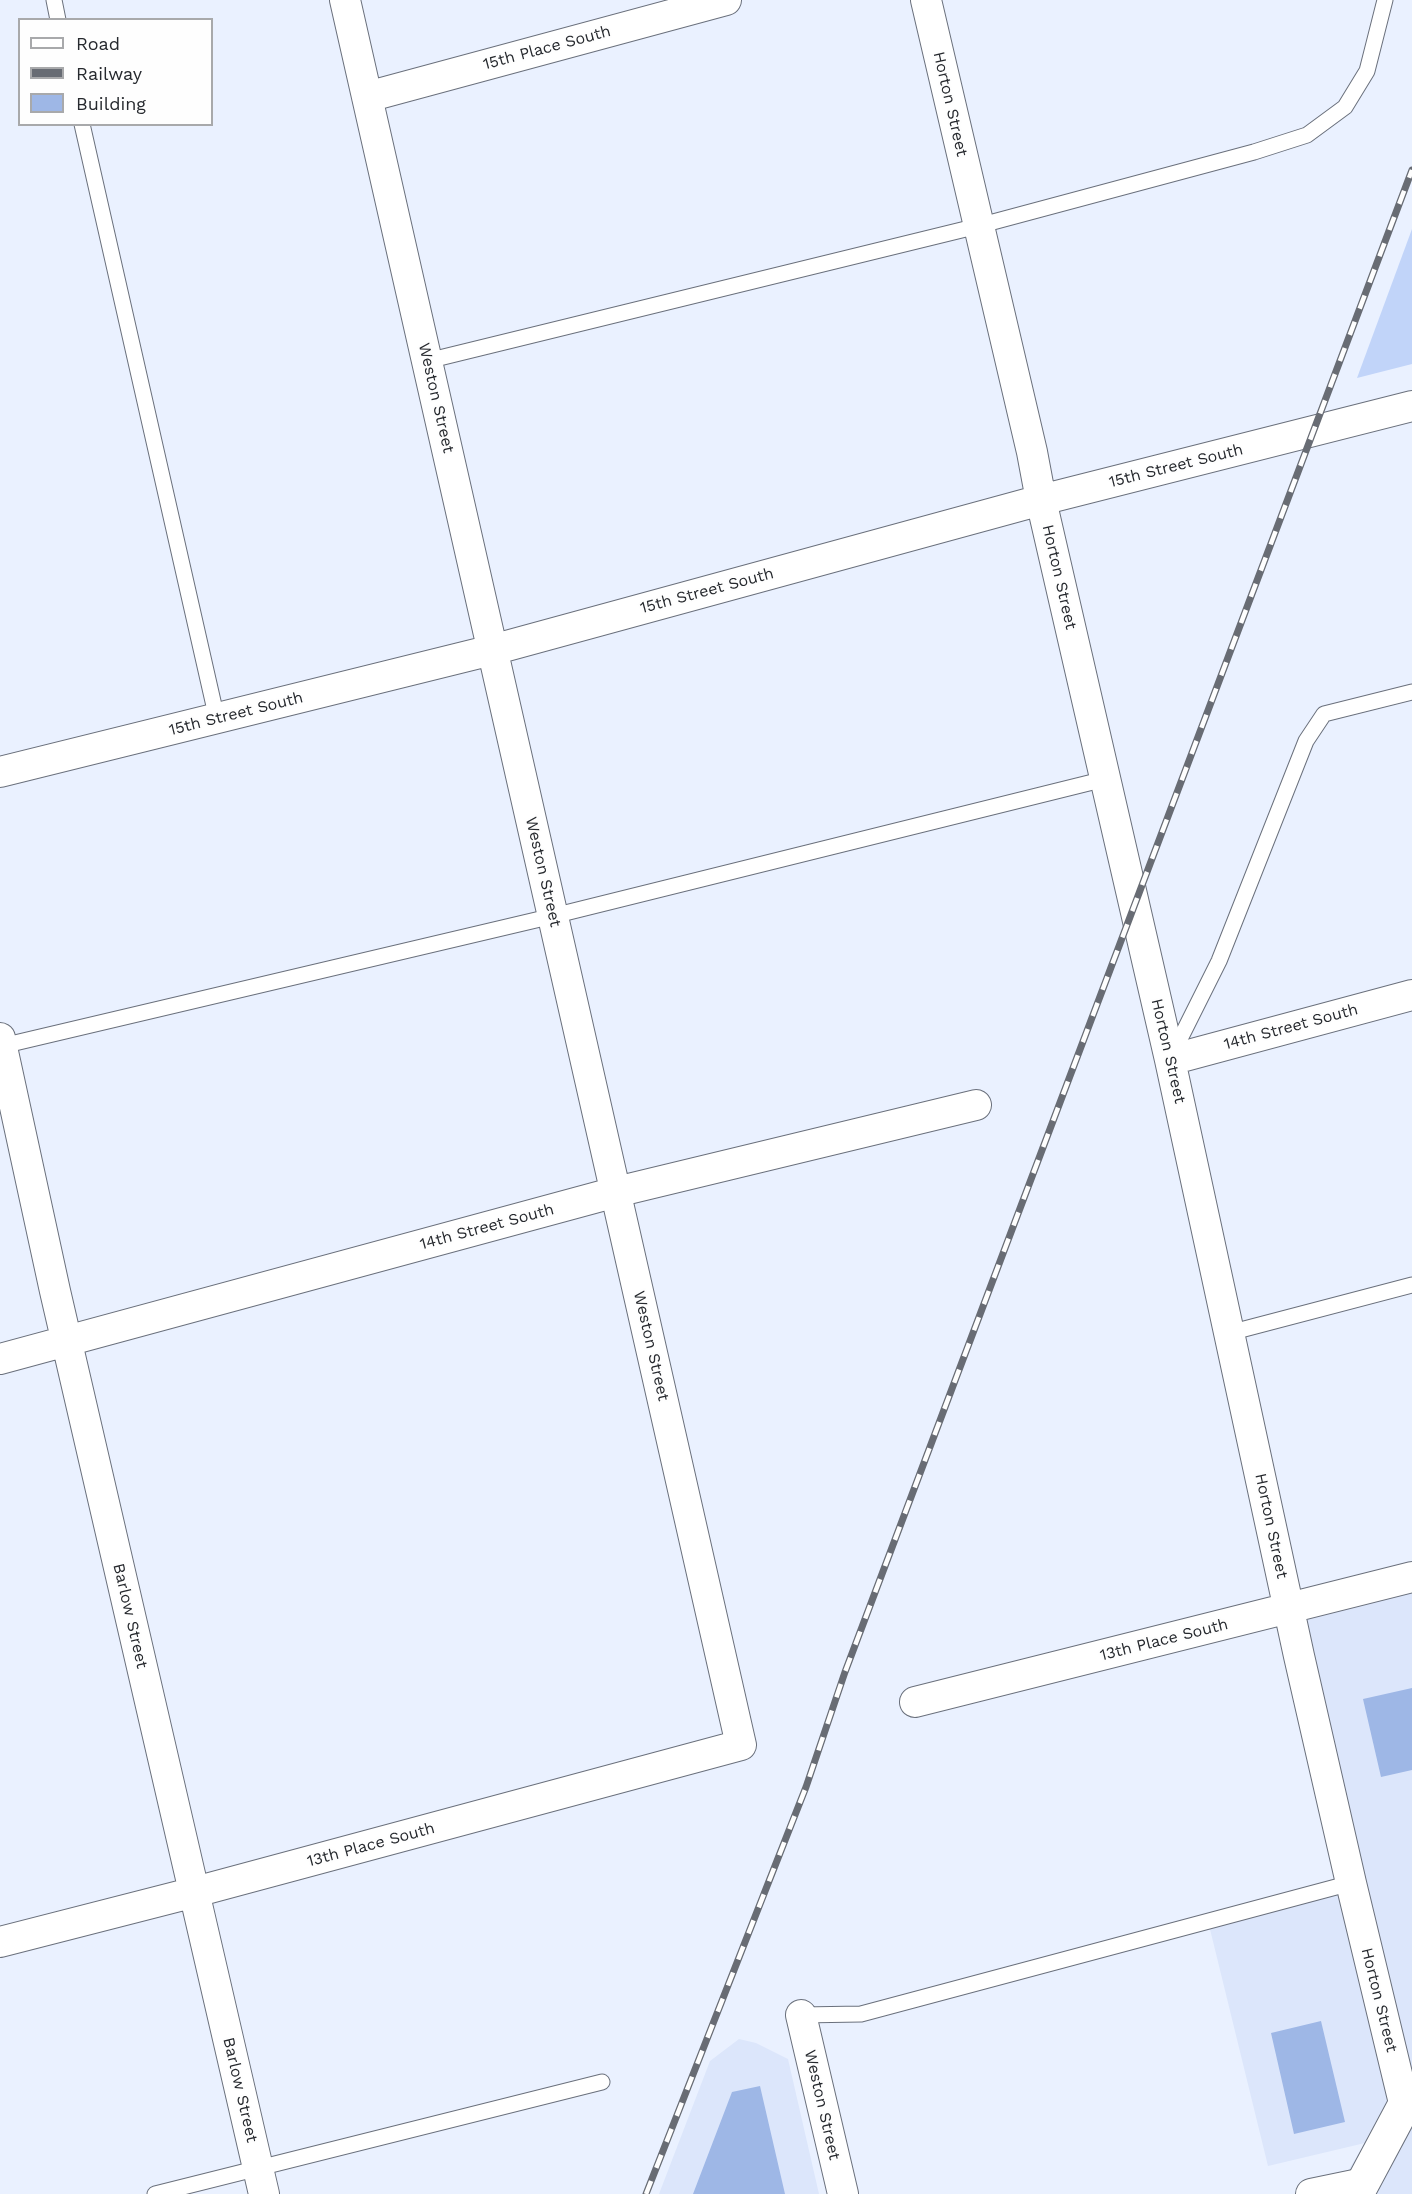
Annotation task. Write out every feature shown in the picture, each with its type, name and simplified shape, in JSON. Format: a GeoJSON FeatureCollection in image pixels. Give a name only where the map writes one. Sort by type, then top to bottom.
{"type":"FeatureCollection","features":[{"type":"Feature","properties":{"kind":"highway"},"geometry":{"type":"LineString","coordinates":[[1360,2188],[1408,2097]]}},
{"type":"Feature","properties":{"kind":"street","name":"Weston Street"},"geometry":{"type":"LineString","coordinates":[[345,0],[741,1745]]}},
{"type":"Feature","properties":{"kind":"street","name":"15th Place South"},"geometry":{"type":"LineString","coordinates":[[367,97],[726,0]]}},
{"type":"Feature","properties":{"kind":"street","name":"Horton Street"},"geometry":{"type":"LineString","coordinates":[[926,0],[1170,1060],[1351,1883],[1408,2097]]}},
{"type":"Feature","properties":{"kind":"street","name":"15th Street South"},"geometry":{"type":"LineString","coordinates":[[0,772],[492,650],[1041,500],[1412,406]]}},
{"type":"Feature","properties":{"kind":"street","name":"14th Street South"},"geometry":{"type":"LineString","coordinates":[[1170,1060],[1412,995]]}},
{"type":"Feature","properties":{"kind":"street","name":"Barlow Street"},"geometry":{"type":"LineString","coordinates":[[1,1042],[66,1342],[261,2181]]}},
{"type":"Feature","properties":{"kind":"street","name":"14th Street South"},"geometry":{"type":"LineString","coordinates":[[0,1359],[616,1192],[976,1105]]}},
{"type":"Feature","properties":{"kind":"street","name":"13th Place South"},"geometry":{"type":"LineString","coordinates":[[915,1702],[1412,1577]]}},
{"type":"Feature","properties":{"kind":"street","name":"13th Place South"},"geometry":{"type":"LineString","coordinates":[[0,1942],[741,1745]]}},
{"type":"Feature","properties":{"kind":"street","name":"Weston Street"},"geometry":{"type":"LineString","coordinates":[[801,2015],[843,2194]]}},
{"type":"Feature","properties":{"kind":"street"},"geometry":{"type":"LineString","coordinates":[[1311,2194],[1360,2188]]}},
{"type":"Feature","properties":{"kind":"lane"},"geometry":{"type":"LineString","coordinates":[[54,0],[58,18]]}},
{"type":"Feature","properties":{"kind":"lane"},"geometry":{"type":"LineString","coordinates":[[427,361],[978,226],[1254,152],[1307,135],[1344,107],[1367,71],[1385,0]]}},
{"type":"Feature","properties":{"kind":"lane"},"geometry":{"type":"LineString","coordinates":[[82,126],[217,719]]}},
{"type":"Feature","properties":{"kind":"lane"},"geometry":{"type":"LineString","coordinates":[[1170,1060],[1219,961],[1306,741],[1324,714],[1412,692]]}},
{"type":"Feature","properties":{"kind":"lane"},"geometry":{"type":"LineString","coordinates":[[1,1042],[553,916],[1105,779]]}},
{"type":"Feature","properties":{"kind":"lane"},"geometry":{"type":"LineString","coordinates":[[1229,1333],[1412,1285]]}},
{"type":"Feature","properties":{"kind":"lane"},"geometry":{"type":"LineString","coordinates":[[801,2015],[861,2014],[1351,1883]]}},
{"type":"Feature","properties":{"kind":"lane"},"geometry":{"type":"LineString","coordinates":[[155,2194],[261,2181],[602,2082]]}},
{"type":"Feature","properties":{"kind":"shaded area"},"geometry":{"type":"Polygon","coordinates":[[[1412,229],[1412,364],[1357,378],[1412,229]]]}},
{"type":"Feature","properties":{"kind":"shaded area"},"geometry":{"type":"Polygon","coordinates":[[[1412,1577],[1412,2194],[1334,2194],[1365,2143],[1268,2166],[1208,1921],[1350,1883],[1289,1608],[1412,1577]]]}},
{"type":"Feature","properties":{"kind":"shaded area"},"geometry":{"type":"Polygon","coordinates":[[[739,2039],[756,2043],[788,2059],[819,2194],[659,2194],[710,2061],[739,2039]]]}},
{"type":"Feature","properties":{"kind":"building"},"geometry":{"type":"Polygon","coordinates":[[[1412,1688],[1412,1770],[1381,1777],[1363,1699],[1412,1688]]]}},
{"type":"Feature","properties":{"kind":"building"},"geometry":{"type":"Polygon","coordinates":[[[1321,2021],[1345,2122],[1294,2134],[1271,2033],[1321,2021]]]}},
{"type":"Feature","properties":{"kind":"building"},"geometry":{"type":"Polygon","coordinates":[[[760,2086],[785,2194],[693,2194],[732,2092],[760,2086]]]}},
{"type":"Feature","properties":{"kind":"railway"},"geometry":{"type":"LineString","coordinates":[[646,2194],[806,1787],[845,1672],[1412,170]]}}]}
